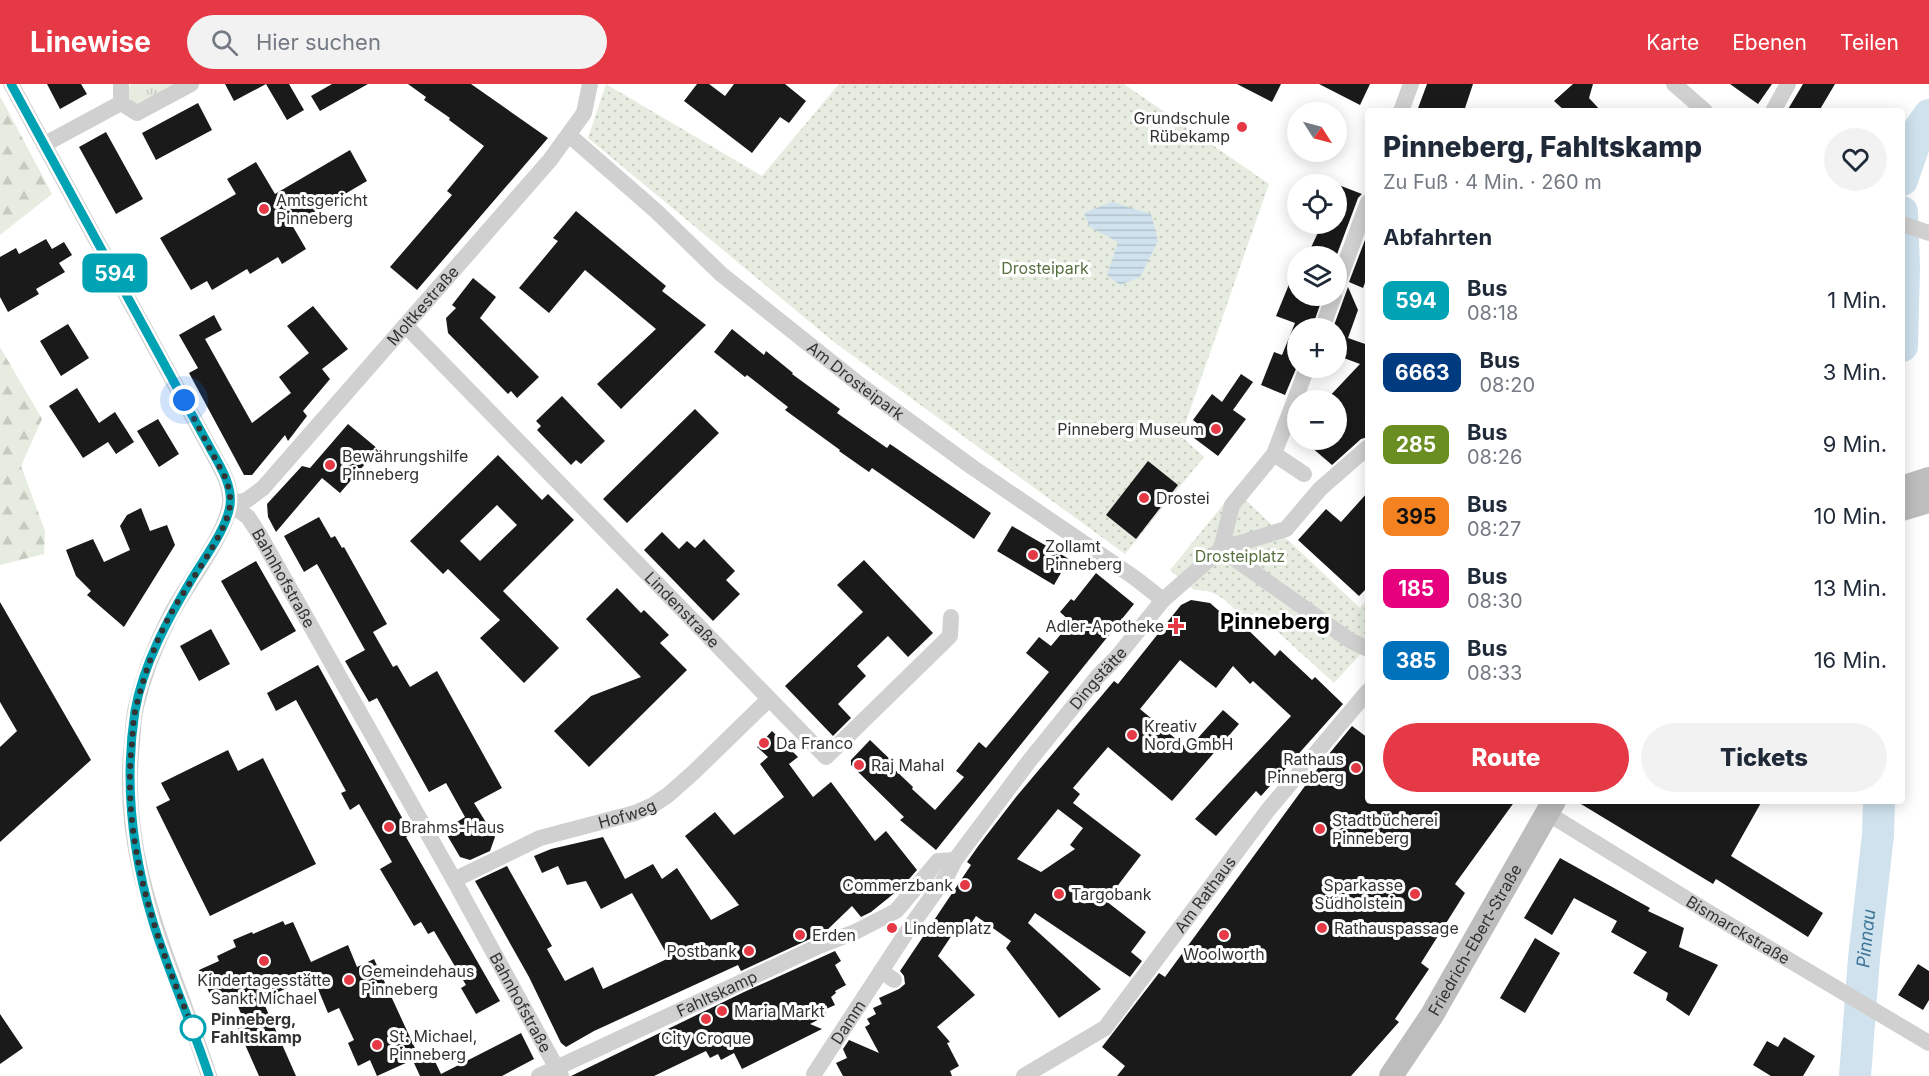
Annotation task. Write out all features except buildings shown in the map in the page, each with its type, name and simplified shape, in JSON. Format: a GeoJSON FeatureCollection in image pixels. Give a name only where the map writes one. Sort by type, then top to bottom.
{"type":"FeatureCollection","features":[{"type":"Feature","properties":{"kind":"main road"},"geometry":{"type":"LineString","coordinates":[[1905,488],[1928,490]]}},
{"type":"Feature","properties":{"kind":"main road"},"geometry":{"type":"LineString","coordinates":[[1905,507],[1928,490]]}},
{"type":"Feature","properties":{"kind":"main road","name":"Friedrich-Ebert-Straße"},"geometry":{"type":"LineString","coordinates":[[1391,1076],[1431,1015],[1551,807]]}},
{"type":"Feature","properties":{"kind":"street"},"geometry":{"type":"LineString","coordinates":[[11,84],[218,463],[230,492],[230,504],[224,524],[169,618],[151,659],[136,708],[129,764],[130,808],[138,866],[153,923],[209,1076]]}},
{"type":"Feature","properties":{"kind":"street"},"geometry":{"type":"LineString","coordinates":[[121,84],[121,103]]}},
{"type":"Feature","properties":{"kind":"street"},"geometry":{"type":"LineString","coordinates":[[121,103],[137,113],[191,84]]}},
{"type":"Feature","properties":{"kind":"street","name":"Moltkestraße"},"geometry":{"type":"LineString","coordinates":[[230,504],[247,500],[263,488],[406,326],[569,135],[584,113],[589,84]]}},
{"type":"Feature","properties":{"kind":"street"},"geometry":{"type":"LineString","coordinates":[[1402,108],[1411,84]]}},
{"type":"Feature","properties":{"kind":"street"},"geometry":{"type":"LineString","coordinates":[[1674,84],[1702,108]]}},
{"type":"Feature","properties":{"kind":"street"},"geometry":{"type":"LineString","coordinates":[[1775,108],[1788,84]]}},
{"type":"Feature","properties":{"kind":"street"},"geometry":{"type":"LineString","coordinates":[[45,144],[121,103]]}},
{"type":"Feature","properties":{"kind":"street","name":"Am Drosteipark"},"geometry":{"type":"LineString","coordinates":[[569,135],[656,211],[722,274],[860,385],[972,467],[1135,578],[1163,600]]}},
{"type":"Feature","properties":{"kind":"street"},"geometry":{"type":"LineString","coordinates":[[1347,258],[1365,210]]}},
{"type":"Feature","properties":{"kind":"street","name":"Lindenstraße"},"geometry":{"type":"LineString","coordinates":[[406,326],[826,757],[950,636],[951,617]]}},
{"type":"Feature","properties":{"kind":"street"},"geometry":{"type":"LineString","coordinates":[[1303,378],[1274,454],[1232,505],[1221,549],[1351,640],[1365,647]]}},
{"type":"Feature","properties":{"kind":"street","name":"Dingstätte"},"geometry":{"type":"LineString","coordinates":[[888,975],[926,904],[948,874],[960,866],[1071,709],[1163,600],[1221,549],[1286,529],[1311,481],[1365,449]]}},
{"type":"Feature","properties":{"kind":"street"},"geometry":{"type":"LineString","coordinates":[[1274,454],[1311,481]]}},
{"type":"Feature","properties":{"kind":"street","name":"Bahnhofstraße"},"geometry":{"type":"LineString","coordinates":[[230,504],[248,517],[258,534],[454,880],[559,1072]]}},
{"type":"Feature","properties":{"kind":"street","name":"Am Rathaus"},"geometry":{"type":"LineString","coordinates":[[1024,1076],[1105,1028],[1268,810],[1365,695]]}},
{"type":"Feature","properties":{"kind":"street","name":"Hofweg"},"geometry":{"type":"LineString","coordinates":[[454,880],[540,838],[635,813],[653,805],[694,772],[769,699]]}},
{"type":"Feature","properties":{"kind":"street","name":"Bismarckstraße"},"geometry":{"type":"LineString","coordinates":[[1551,807],[1838,989],[1929,1043]]}},
{"type":"Feature","properties":{"kind":"street","name":"Fahltskamp"},"geometry":{"type":"LineString","coordinates":[[896,911],[938,861],[960,866]]}},
{"type":"Feature","properties":{"kind":"street","name":"Fahltskamp"},"geometry":{"type":"LineString","coordinates":[[539,1076],[559,1072],[579,1058],[896,911],[926,904]]}},
{"type":"Feature","properties":{"kind":"street","name":"Damm"},"geometry":{"type":"LineString","coordinates":[[814,1074],[888,975]]}},
{"type":"Feature","properties":{"kind":"green space"},"geometry":{"type":"Polygon","coordinates":[[[131,84],[182,84],[136,104],[129,98],[128,89],[131,84]]]}},
{"type":"Feature","properties":{"kind":"green space","name":"Drosteipark"},"geometry":{"type":"Polygon","coordinates":[[[606,84],[762,176],[839,84],[1124,84],[1269,184],[1181,436],[1204,457],[1125,554],[834,342],[588,138],[606,84]]]}},
{"type":"Feature","properties":{"kind":"green space"},"geometry":{"type":"Polygon","coordinates":[[[0,96],[52,194],[0,235],[0,96]]]}},
{"type":"Feature","properties":{"kind":"green space"},"geometry":{"type":"Polygon","coordinates":[[[0,347],[42,419],[21,466],[45,531],[44,554],[0,565],[0,347]]]}},
{"type":"Feature","properties":{"kind":"green space","name":"Drosteiplatz"},"geometry":{"type":"Polygon","coordinates":[[[1235,490],[1360,608],[1365,602],[1365,649],[1334,683],[1256,612],[1251,616],[1242,616],[1221,597],[1202,590],[1194,590],[1170,570],[1235,490]]]}},
{"type":"Feature","properties":{"kind":"water"},"geometry":{"type":"Polygon","coordinates":[[[1112,202],[1151,214],[1158,241],[1140,277],[1120,285],[1107,275],[1118,242],[1090,227],[1084,213],[1112,202]]]}},
{"type":"Feature","properties":{"kind":"waterway","name":"Pinnau"},"geometry":{"type":"LineString","coordinates":[[1905,171],[1920,128],[1929,115]]}},
{"type":"Feature","properties":{"kind":"waterway","name":"Pinnau"},"geometry":{"type":"LineString","coordinates":[[1855,1076],[1864,958],[1878,835],[1879,804]]}},
{"type":"Feature","properties":{"kind":"bus line","name":"594"},"geometry":{"type":"LineString","coordinates":[[11,84],[209,446],[230,492],[230,504],[224,524],[169,618],[151,659],[136,708],[129,764],[130,808],[138,866],[153,923],[209,1076]]}},
{"type":"Feature","properties":{"kind":"place","name":"Grundschule Rübekamp"},"geometry":{"type":"Point","coordinates":[1242,127]}},
{"type":"Feature","properties":{"kind":"place","name":"Amtsgericht Pinneberg"},"geometry":{"type":"Point","coordinates":[264,209]}},
{"type":"Feature","properties":{"kind":"place","name":"Pinneberg Museum"},"geometry":{"type":"Point","coordinates":[1216,429]}},
{"type":"Feature","properties":{"kind":"place","name":"Bewährungshilfe Pinneberg"},"geometry":{"type":"Point","coordinates":[330,465]}},
{"type":"Feature","properties":{"kind":"place","name":"Drostei"},"geometry":{"type":"Point","coordinates":[1144,498]}},
{"type":"Feature","properties":{"kind":"place","name":"Zollamt Pinneberg"},"geometry":{"type":"Point","coordinates":[1033,555]}},
{"type":"Feature","properties":{"kind":"place","name":"Adler-Apotheke"},"geometry":{"type":"Point","coordinates":[1176,626]}},
{"type":"Feature","properties":{"kind":"place","name":"Kreativ Nord GmbH"},"geometry":{"type":"Point","coordinates":[1132,735]}},
{"type":"Feature","properties":{"kind":"place","name":"Da Franco"},"geometry":{"type":"Point","coordinates":[764,743]}},
{"type":"Feature","properties":{"kind":"place","name":"Raj Mahal"},"geometry":{"type":"Point","coordinates":[859,765]}},
{"type":"Feature","properties":{"kind":"place","name":"Rathaus Pinneberg"},"geometry":{"type":"Point","coordinates":[1356,768]}},
{"type":"Feature","properties":{"kind":"place","name":"Brahms-Haus"},"geometry":{"type":"Point","coordinates":[389,827]}},
{"type":"Feature","properties":{"kind":"place","name":"Stadtbücherei Pinneberg"},"geometry":{"type":"Point","coordinates":[1320,829]}},
{"type":"Feature","properties":{"kind":"place","name":"Commerzbank"},"geometry":{"type":"Point","coordinates":[965,885]}},
{"type":"Feature","properties":{"kind":"place","name":"Targobank"},"geometry":{"type":"Point","coordinates":[1059,894]}},
{"type":"Feature","properties":{"kind":"place","name":"Sparkasse Südholstein"},"geometry":{"type":"Point","coordinates":[1415,894]}},
{"type":"Feature","properties":{"kind":"place","name":"Lindenplatz"},"geometry":{"type":"Point","coordinates":[892,928]}},
{"type":"Feature","properties":{"kind":"place","name":"Rathauspassage"},"geometry":{"type":"Point","coordinates":[1322,928]}},
{"type":"Feature","properties":{"kind":"place","name":"Erden"},"geometry":{"type":"Point","coordinates":[800,935]}},
{"type":"Feature","properties":{"kind":"place","name":"Woolworth"},"geometry":{"type":"Point","coordinates":[1224,935]}},
{"type":"Feature","properties":{"kind":"place","name":"Postbank"},"geometry":{"type":"Point","coordinates":[749,951]}},
{"type":"Feature","properties":{"kind":"place","name":"Kindertagesstätte Sankt Michael"},"geometry":{"type":"Point","coordinates":[264,961]}},
{"type":"Feature","properties":{"kind":"place","name":"Gemeindehaus Pinneberg"},"geometry":{"type":"Point","coordinates":[349,980]}},
{"type":"Feature","properties":{"kind":"place","name":"Maria Markt"},"geometry":{"type":"Point","coordinates":[722,1011]}},
{"type":"Feature","properties":{"kind":"place","name":"City Croque"},"geometry":{"type":"Point","coordinates":[706,1019]}},
{"type":"Feature","properties":{"kind":"place","name":"Pinneberg, Fahltskamp"},"geometry":{"type":"Point","coordinates":[193,1028]}},
{"type":"Feature","properties":{"kind":"place","name":"St. Michael, Pinneberg"},"geometry":{"type":"Point","coordinates":[377,1045]}},
{"type":"Feature","properties":{"kind":"district","name":"Pinneberg"},"geometry":{"type":"Point","coordinates":[1275,621]}},
{"type":"Feature","properties":{"kind":"route"},"geometry":{"type":"LineString","coordinates":[[184,400],[226,479],[230,492],[230,504],[224,524],[169,618],[151,659],[136,708],[129,764],[130,808],[138,866],[153,923],[193,1028]]}}]}
